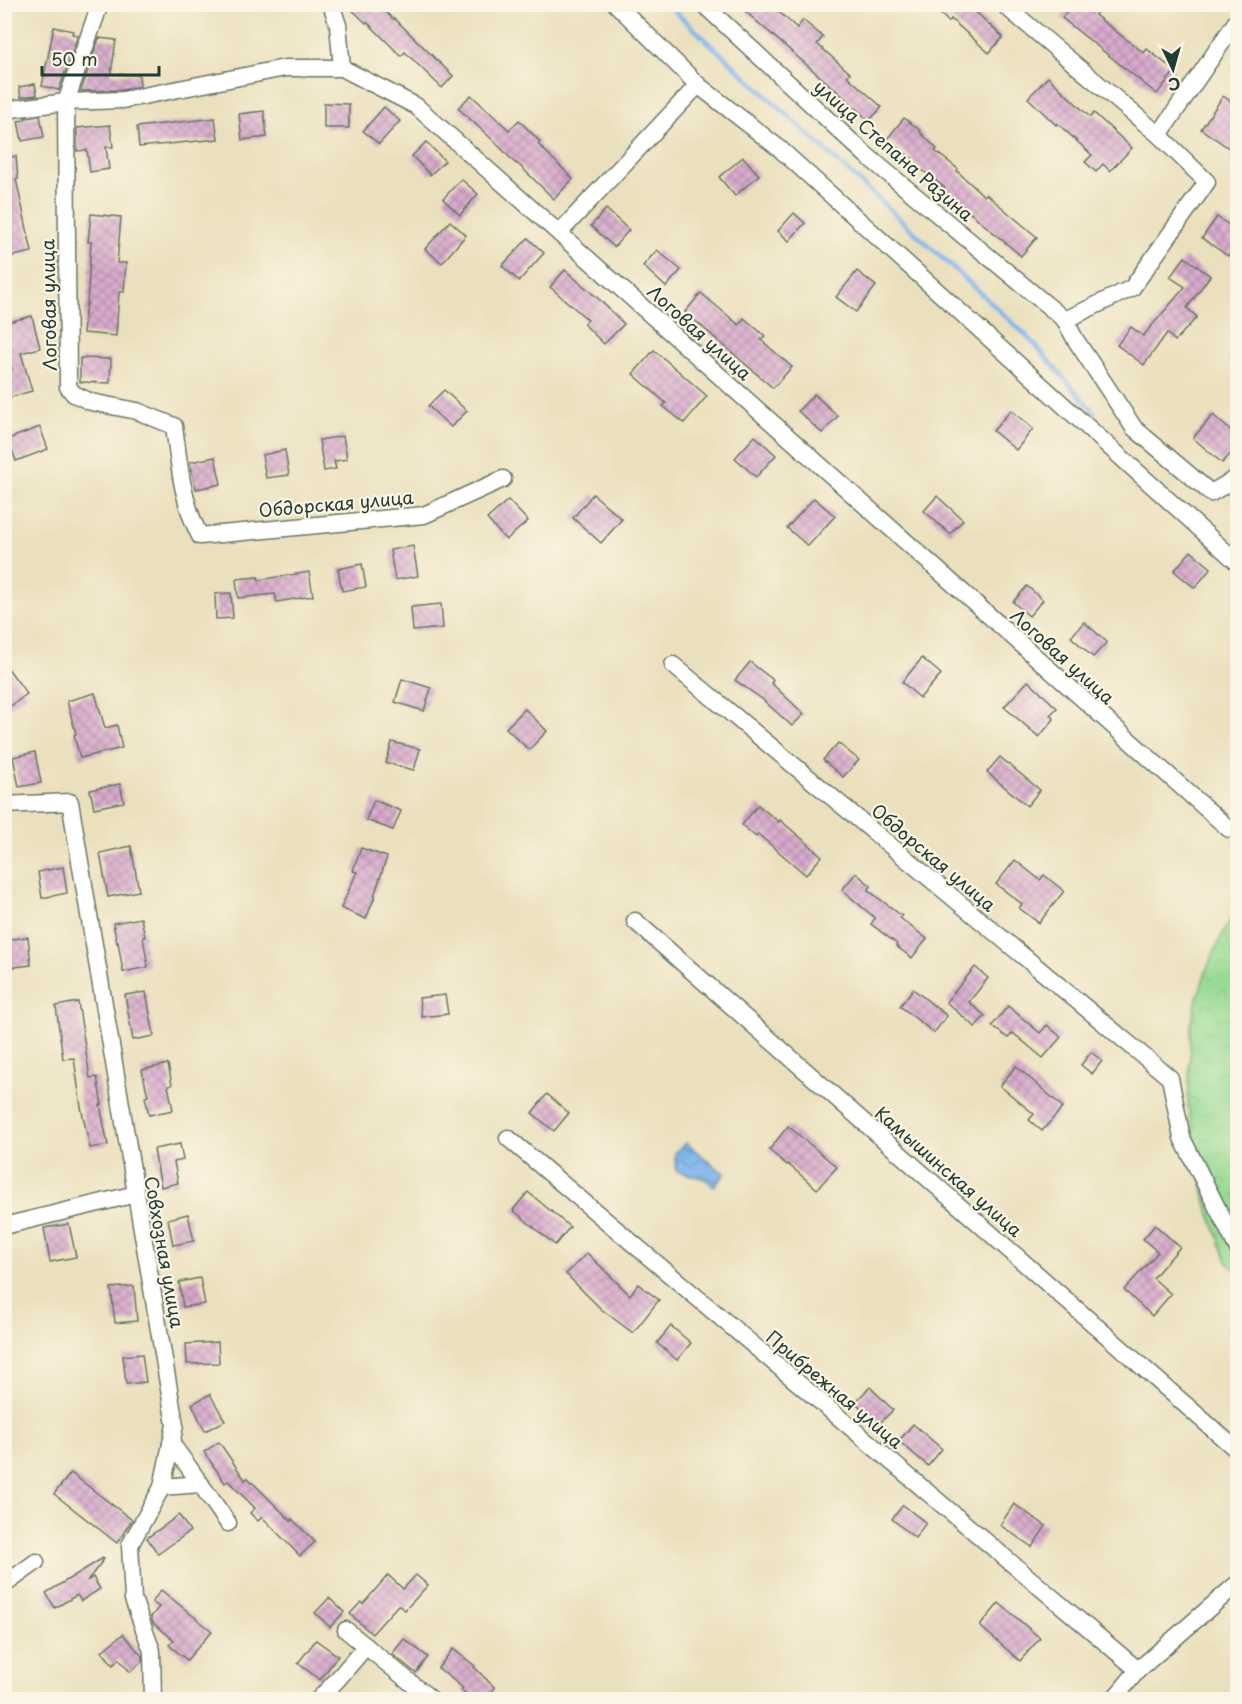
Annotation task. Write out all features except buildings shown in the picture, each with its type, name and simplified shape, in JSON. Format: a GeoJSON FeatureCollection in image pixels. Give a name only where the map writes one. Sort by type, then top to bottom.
{"type":"FeatureCollection","features":[{"type":"Feature","properties":{"kind":"street","name":"Логовая улица"},"geometry":{"type":"LineString","coordinates":[[100,4],[66,102],[68,387],[74,394],[92,402],[136,411],[174,426],[180,471],[194,523],[200,536]]}},
{"type":"Feature","properties":{"kind":"street"},"geometry":{"type":"LineString","coordinates":[[331,4],[338,25],[342,68]]}},
{"type":"Feature","properties":{"kind":"street"},"geometry":{"type":"LineString","coordinates":[[616,4],[698,85],[780,149],[1238,563]]}},
{"type":"Feature","properties":{"kind":"street","name":"улица Степана Разина"},"geometry":{"type":"LineString","coordinates":[[703,4],[866,155],[1065,320],[1074,339],[1134,428],[1211,493],[1238,475]]}},
{"type":"Feature","properties":{"kind":"street"},"geometry":{"type":"LineString","coordinates":[[1003,4],[1159,135],[1207,182],[1132,288],[1065,320]]}},
{"type":"Feature","properties":{"kind":"street"},"geometry":{"type":"LineString","coordinates":[[1159,135],[1238,19]]}},
{"type":"Feature","properties":{"kind":"street","name":"Логовая улица"},"geometry":{"type":"LineString","coordinates":[[4,110],[66,102],[123,100],[285,68],[342,68],[416,106],[1229,829]]}},
{"type":"Feature","properties":{"kind":"street"},"geometry":{"type":"LineString","coordinates":[[559,233],[698,85]]}},
{"type":"Feature","properties":{"kind":"street","name":"Обдорская улица"},"geometry":{"type":"LineString","coordinates":[[200,536],[424,515],[503,479]]}},
{"type":"Feature","properties":{"kind":"street","name":"Обдорская улица"},"geometry":{"type":"LineString","coordinates":[[673,665],[1170,1078],[1182,1138],[1238,1249]]}},
{"type":"Feature","properties":{"kind":"street","name":"Совхозная улица"},"geometry":{"type":"LineString","coordinates":[[4,805],[70,802],[175,1425],[162,1487],[130,1545],[133,1599],[152,1651],[153,1700]]}},
{"type":"Feature","properties":{"kind":"street","name":"Камышинская улица"},"geometry":{"type":"LineString","coordinates":[[635,921],[1238,1451]]}},
{"type":"Feature","properties":{"kind":"street","name":"Прибрежная улица"},"geometry":{"type":"LineString","coordinates":[[508,1138],[1138,1670]]}},
{"type":"Feature","properties":{"kind":"street"},"geometry":{"type":"LineString","coordinates":[[4,1226],[136,1194]]}},
{"type":"Feature","properties":{"kind":"street"},"geometry":{"type":"LineString","coordinates":[[171,1443],[228,1523]]}},
{"type":"Feature","properties":{"kind":"street"},"geometry":{"type":"LineString","coordinates":[[162,1487],[201,1484]]}},
{"type":"Feature","properties":{"kind":"street"},"geometry":{"type":"LineString","coordinates":[[4,1585],[36,1563]]}},
{"type":"Feature","properties":{"kind":"street"},"geometry":{"type":"LineString","coordinates":[[1113,1700],[1138,1670],[1238,1582]]}},
{"type":"Feature","properties":{"kind":"street"},"geometry":{"type":"LineString","coordinates":[[346,1630],[432,1700]]}},
{"type":"Feature","properties":{"kind":"street"},"geometry":{"type":"LineString","coordinates":[[318,1700],[366,1646]]}},
{"type":"Feature","properties":{"kind":"green space"},"geometry":{"type":"Polygon","coordinates":[[[1237,910],[1237,1271],[1226,1259],[1206,1203],[1188,1106],[1191,1024],[1197,999],[1206,971],[1226,926],[1237,910]]]}},
{"type":"Feature","properties":{"kind":"water"},"geometry":{"type":"Polygon","coordinates":[[[686,1143],[725,1174],[714,1186],[705,1179],[676,1171],[675,1153],[686,1143]]]}},
{"type":"Feature","properties":{"kind":"waterway"},"geometry":{"type":"LineString","coordinates":[[667,4],[1029,338],[1095,413]]}}]}
